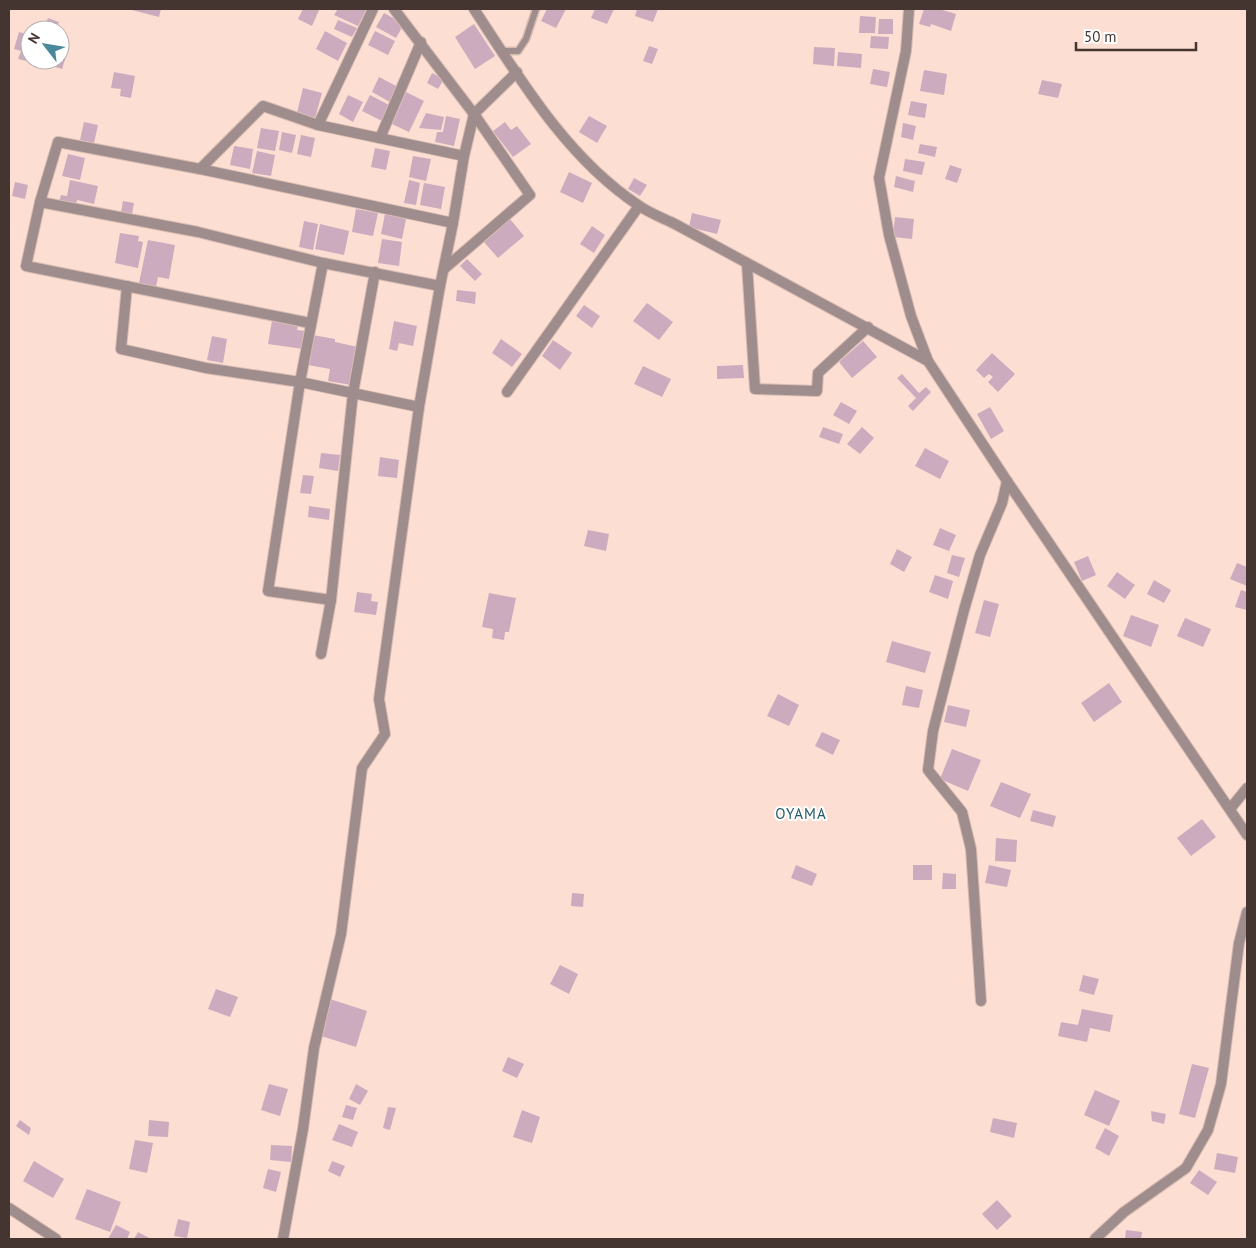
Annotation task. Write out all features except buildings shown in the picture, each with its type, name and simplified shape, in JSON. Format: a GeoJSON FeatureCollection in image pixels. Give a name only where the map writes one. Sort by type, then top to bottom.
{"type":"FeatureCollection","features":[{"type":"Feature","properties":{"kind":"street"},"geometry":{"type":"LineString","coordinates":[[318,125],[373,9]]}},
{"type":"Feature","properties":{"kind":"street"},"geometry":{"type":"LineString","coordinates":[[394,9],[474,114],[530,195],[444,269]]}},
{"type":"Feature","properties":{"kind":"street"},"geometry":{"type":"LineString","coordinates":[[474,9],[525,85],[573,149],[589,166],[639,206],[676,224],[928,361]]}},
{"type":"Feature","properties":{"kind":"street"},"geometry":{"type":"LineString","coordinates":[[909,9],[906,51],[879,178],[889,235],[911,316],[928,361],[1007,481],[1247,834]]}},
{"type":"Feature","properties":{"kind":"street"},"geometry":{"type":"LineString","coordinates":[[380,138],[421,42]]}},
{"type":"Feature","properties":{"kind":"street"},"geometry":{"type":"LineString","coordinates":[[283,1239],[303,1129],[314,1048],[341,934],[362,768],[385,734],[379,699],[419,406],[464,156],[474,114],[517,72]]}},
{"type":"Feature","properties":{"kind":"street"},"geometry":{"type":"LineString","coordinates":[[200,169],[263,106],[318,125],[464,156]]}},
{"type":"Feature","properties":{"kind":"street"},"geometry":{"type":"LineString","coordinates":[[310,323],[26,266],[40,202],[58,142],[200,169],[453,223]]}},
{"type":"Feature","properties":{"kind":"street"},"geometry":{"type":"LineString","coordinates":[[40,202],[198,232],[323,263],[440,286]]}},
{"type":"Feature","properties":{"kind":"street"},"geometry":{"type":"LineString","coordinates":[[507,392],[639,206]]}},
{"type":"Feature","properties":{"kind":"street"},"geometry":{"type":"LineString","coordinates":[[323,263],[300,382],[268,590],[331,600]]}},
{"type":"Feature","properties":{"kind":"street"},"geometry":{"type":"LineString","coordinates":[[747,264],[755,389],[817,391],[818,373],[868,327]]}},
{"type":"Feature","properties":{"kind":"street"},"geometry":{"type":"LineString","coordinates":[[321,654],[331,600],[353,393],[375,272]]}},
{"type":"Feature","properties":{"kind":"street"},"geometry":{"type":"LineString","coordinates":[[127,286],[121,349],[206,368],[300,382],[419,406]]}},
{"type":"Feature","properties":{"kind":"street"},"geometry":{"type":"LineString","coordinates":[[981,1001],[971,849],[962,812],[928,770],[933,732],[964,610],[980,555],[1002,503],[1007,481]]}},
{"type":"Feature","properties":{"kind":"street"},"geometry":{"type":"LineString","coordinates":[[1230,809],[1247,788]]}},
{"type":"Feature","properties":{"kind":"street"},"geometry":{"type":"LineString","coordinates":[[1095,1239],[1124,1212],[1186,1168],[1208,1130],[1221,1084],[1238,944],[1247,912]]}},
{"type":"Feature","properties":{"kind":"street"},"geometry":{"type":"LineString","coordinates":[[9,1208],[56,1239]]}},
{"type":"Feature","properties":{"kind":"lane"},"geometry":{"type":"LineString","coordinates":[[502,51],[518,51],[526,39],[536,9]]}},
{"type":"Feature","properties":{"kind":"district","name":"OYAMA"},"geometry":{"type":"Point","coordinates":[801,813]}}]}
